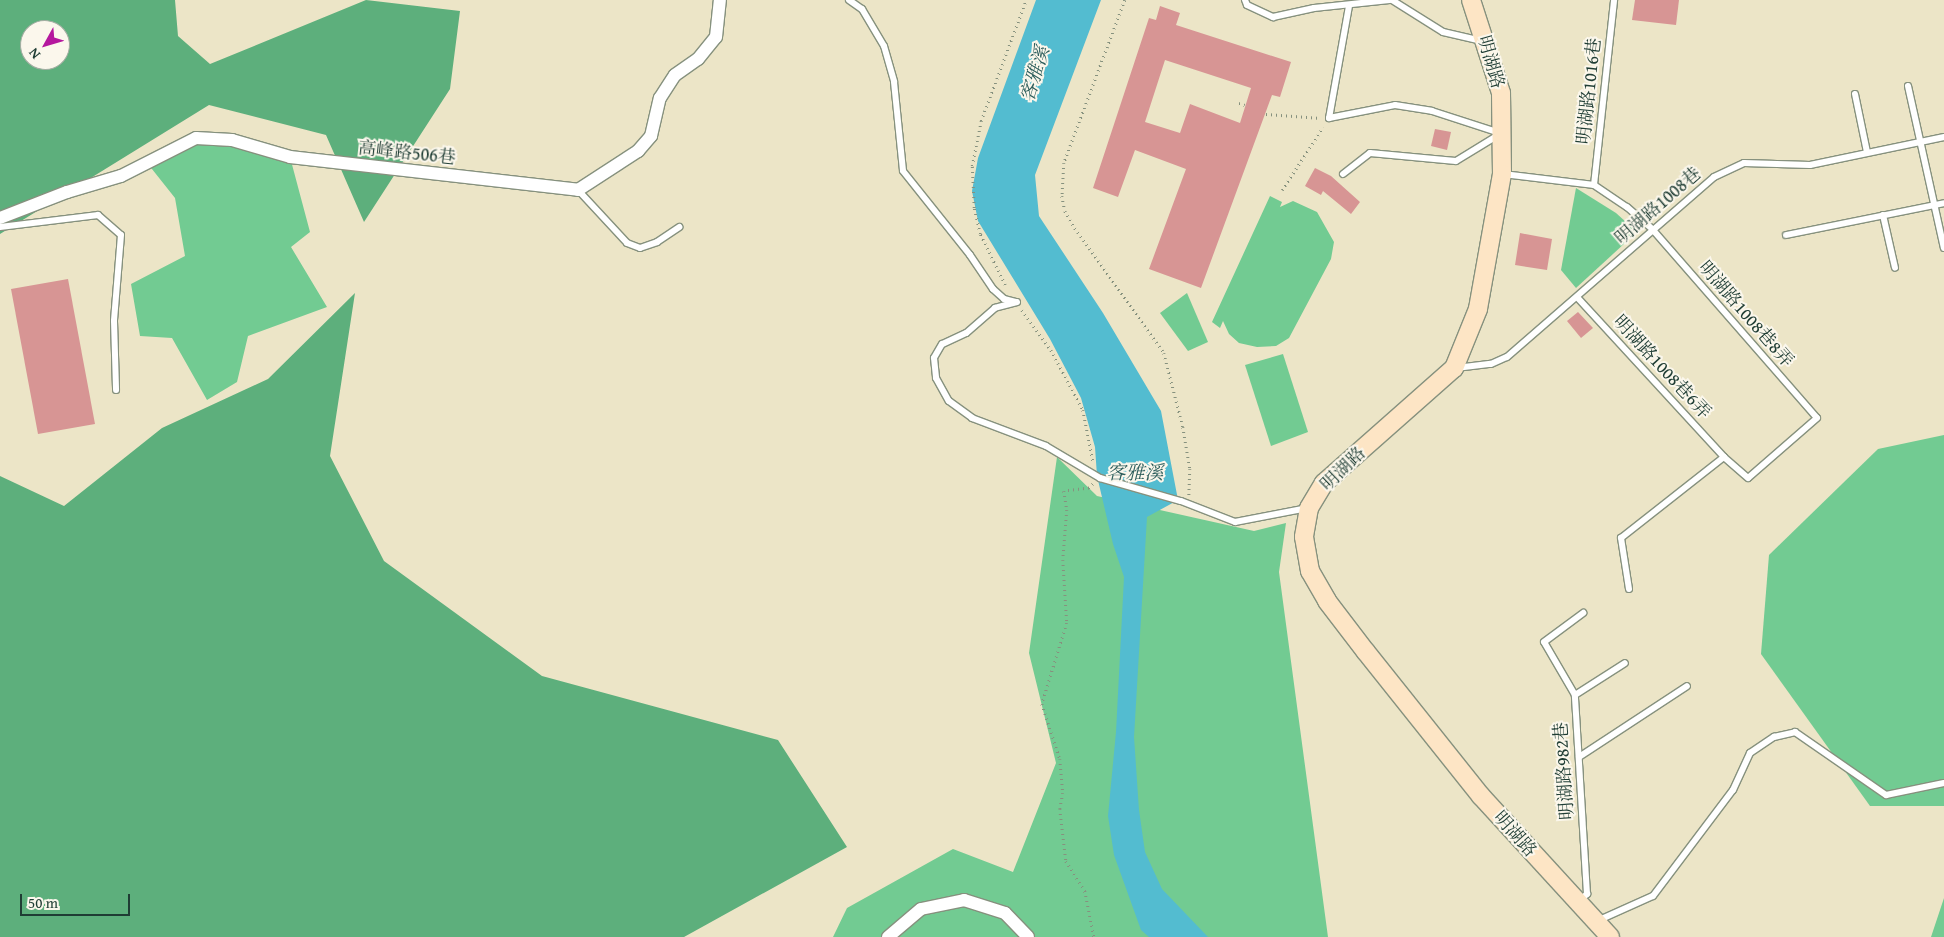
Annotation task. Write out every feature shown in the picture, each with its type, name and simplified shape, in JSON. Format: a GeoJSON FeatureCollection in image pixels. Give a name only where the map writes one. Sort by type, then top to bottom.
{"type":"FeatureCollection","features":[{"type":"Feature","properties":{"kind":"street"},"geometry":{"type":"LineString","coordinates":[[578,190],[631,157],[651,136],[660,98],[675,75],[698,59],[716,37],[720,0]]}},
{"type":"Feature","properties":{"kind":"street","name":"明湖路"},"geometry":{"type":"LineString","coordinates":[[1471,0],[1501,93],[1502,174],[1478,309],[1454,368],[1324,483],[1309,508],[1304,537],[1310,571],[1327,602],[1481,796],[1610,937]]}},
{"type":"Feature","properties":{"kind":"street","name":"高峰路506巷"},"geometry":{"type":"LineString","coordinates":[[0,218],[68,192],[121,176],[196,138],[232,140],[290,157],[578,190]]}},
{"type":"Feature","properties":{"kind":"street"},"geometry":{"type":"LineString","coordinates":[[888,937],[921,909],[964,900],[1005,913],[1028,937]]}},
{"type":"Feature","properties":{"kind":"lane"},"geometry":{"type":"LineString","coordinates":[[849,0],[862,9],[884,46],[894,82],[903,171],[970,255],[993,289],[1004,299],[1017,302]]}},
{"type":"Feature","properties":{"kind":"lane"},"geometry":{"type":"LineString","coordinates":[[1245,0],[1246,4],[1273,17],[1314,8],[1349,6],[1391,0],[1443,32],[1486,42]]}},
{"type":"Feature","properties":{"kind":"lane","name":"明湖路1016巷"},"geometry":{"type":"LineString","coordinates":[[1594,185],[1614,0]]}},
{"type":"Feature","properties":{"kind":"lane"},"geometry":{"type":"LineString","coordinates":[[1349,6],[1329,118],[1395,105],[1432,111],[1501,134]]}},
{"type":"Feature","properties":{"kind":"lane"},"geometry":{"type":"LineString","coordinates":[[1908,86],[1932,206],[1944,248]]}},
{"type":"Feature","properties":{"kind":"lane"},"geometry":{"type":"LineString","coordinates":[[1855,94],[1867,152]]}},
{"type":"Feature","properties":{"kind":"lane"},"geometry":{"type":"LineString","coordinates":[[1343,174],[1370,153],[1456,162],[1501,134]]}},
{"type":"Feature","properties":{"kind":"lane","name":"明湖路1008巷"},"geometry":{"type":"LineString","coordinates":[[1454,368],[1491,364],[1507,357],[1714,177],[1744,163],[1810,165],[1944,137]]}},
{"type":"Feature","properties":{"kind":"lane"},"geometry":{"type":"LineString","coordinates":[[1502,174],[1594,185],[1627,207],[1653,230]]}},
{"type":"Feature","properties":{"kind":"lane"},"geometry":{"type":"LineString","coordinates":[[578,190],[627,243],[640,248],[657,242],[679,227]]}},
{"type":"Feature","properties":{"kind":"lane"},"geometry":{"type":"LineString","coordinates":[[1786,235],[1944,203]]}},
{"type":"Feature","properties":{"kind":"lane"},"geometry":{"type":"LineString","coordinates":[[0,227],[98,215],[121,235],[114,321],[116,390]]}},
{"type":"Feature","properties":{"kind":"lane"},"geometry":{"type":"LineString","coordinates":[[1883,215],[1895,268]]}},
{"type":"Feature","properties":{"kind":"lane","name":"明湖路1008巷8弄"},"geometry":{"type":"LineString","coordinates":[[1653,230],[1817,418],[1748,478]]}},
{"type":"Feature","properties":{"kind":"lane","name":"明湖路1008巷6弄"},"geometry":{"type":"LineString","coordinates":[[1577,297],[1724,457],[1748,478]]}},
{"type":"Feature","properties":{"kind":"lane"},"geometry":{"type":"LineString","coordinates":[[1017,302],[995,308],[966,333],[942,344],[934,358],[936,378],[949,401],[972,418],[1046,446],[1093,472],[1100,478],[1184,502],[1235,522],[1309,508]]}},
{"type":"Feature","properties":{"kind":"lane"},"geometry":{"type":"LineString","coordinates":[[1629,589],[1621,538],[1724,457]]}},
{"type":"Feature","properties":{"kind":"lane","name":"明湖路982巷"},"geometry":{"type":"LineString","coordinates":[[1578,902],[1587,894],[1574,695],[1544,642],[1583,613]]}},
{"type":"Feature","properties":{"kind":"lane"},"geometry":{"type":"LineString","coordinates":[[1574,695],[1625,663]]}},
{"type":"Feature","properties":{"kind":"lane"},"geometry":{"type":"LineString","coordinates":[[1579,757],[1687,686]]}},
{"type":"Feature","properties":{"kind":"lane"},"geometry":{"type":"LineString","coordinates":[[1595,921],[1653,896],[1733,790],[1750,753],[1774,737],[1795,732],[1886,796],[1944,783]]}},
{"type":"Feature","properties":{"kind":"path"},"geometry":{"type":"LineString","coordinates":[[1026,0],[981,121],[972,174],[974,208],[980,234],[991,260],[1017,302],[1052,350],[1083,410],[1092,448],[1093,472]]}},
{"type":"Feature","properties":{"kind":"path"},"geometry":{"type":"LineString","coordinates":[[1125,0],[1064,163],[1062,196],[1065,211],[1075,228],[1164,352],[1190,469],[1184,502]]}},
{"type":"Feature","properties":{"kind":"path"},"geometry":{"type":"LineString","coordinates":[[1239,103],[1245,105]]}},
{"type":"Feature","properties":{"kind":"path"},"geometry":{"type":"LineString","coordinates":[[1266,114],[1329,118],[1282,190]]}},
{"type":"Feature","properties":{"kind":"path"},"geometry":{"type":"LineString","coordinates":[[1094,937],[1085,891],[1066,861],[1060,809],[1063,793],[1060,759],[1042,704],[1067,623],[1063,560],[1067,510],[1064,492],[1089,488],[1100,478]]}},
{"type":"Feature","properties":{"kind":"green space"},"geometry":{"type":"Polygon","coordinates":[[[0,0],[175,0],[178,36],[210,64],[366,0],[460,11],[450,89],[364,222],[326,135],[209,105],[0,234],[0,0]]]}},
{"type":"Feature","properties":{"kind":"green space"},"geometry":{"type":"Polygon","coordinates":[[[196,138],[290,157],[310,232],[291,247],[327,307],[248,336],[237,382],[207,400],[172,338],[140,336],[131,284],[185,256],[175,198],[148,164],[196,138]]]}},
{"type":"Feature","properties":{"kind":"green space"},"geometry":{"type":"Polygon","coordinates":[[[1576,188],[1616,213],[1637,232],[1576,288],[1561,270],[1576,188]]]}},
{"type":"Feature","properties":{"kind":"green space"},"geometry":{"type":"Polygon","coordinates":[[[1270,196],[1282,202],[1280,207],[1293,201],[1317,212],[1334,242],[1331,259],[1289,338],[1276,346],[1257,347],[1239,343],[1229,334],[1223,321],[1220,328],[1212,322],[1270,196]]]}},
{"type":"Feature","properties":{"kind":"green space"},"geometry":{"type":"Polygon","coordinates":[[[355,293],[330,456],[384,561],[542,676],[778,740],[847,847],[684,937],[0,937],[0,476],[64,506],[162,428],[268,379],[355,293]]]}},
{"type":"Feature","properties":{"kind":"green space"},"geometry":{"type":"Polygon","coordinates":[[[1187,293],[1208,342],[1188,351],[1160,313],[1187,293]]]}},
{"type":"Feature","properties":{"kind":"green space"},"geometry":{"type":"Polygon","coordinates":[[[1283,354],[1308,432],[1271,446],[1245,365],[1283,354]]]}},
{"type":"Feature","properties":{"kind":"green space"},"geometry":{"type":"Polygon","coordinates":[[[1944,435],[1944,806],[1870,806],[1761,654],[1769,555],[1878,449],[1944,435]]]}},
{"type":"Feature","properties":{"kind":"green space"},"geometry":{"type":"Polygon","coordinates":[[[1057,457],[1097,496],[1254,531],[1286,523],[1279,572],[1328,937],[833,937],[847,908],[953,849],[1013,872],[1056,763],[1029,653],[1057,457]]]}},
{"type":"Feature","properties":{"kind":"green space"},"geometry":{"type":"Polygon","coordinates":[[[1944,898],[1944,937],[1931,937],[1944,898]]]}},
{"type":"Feature","properties":{"kind":"water","name":"客雅溪"},"geometry":{"type":"Polygon","coordinates":[[[1036,0],[1101,0],[1035,175],[1039,216],[1103,313],[1161,411],[1178,500],[1147,517],[1134,737],[1139,810],[1145,852],[1162,889],[1208,937],[1149,937],[1141,930],[1114,855],[1108,816],[1116,732],[1124,577],[1113,544],[1097,476],[1095,447],[1081,398],[1050,339],[978,221],[972,191],[978,158],[1036,0]]]}},
{"type":"Feature","properties":{"kind":"building"},"geometry":{"type":"Polygon","coordinates":[[[1635,0],[1679,0],[1676,25],[1632,20],[1635,0]]]}},
{"type":"Feature","properties":{"kind":"building"},"geometry":{"type":"Polygon","coordinates":[[[1160,6],[1180,13],[1176,25],[1291,62],[1280,97],[1272,95],[1201,288],[1149,269],[1186,169],[1135,150],[1118,197],[1093,188],[1149,18],[1156,20],[1160,6]],[[1165,60],[1145,122],[1180,133],[1190,104],[1240,123],[1251,88],[1165,60]]]}},
{"type":"Feature","properties":{"kind":"building"},"geometry":{"type":"Polygon","coordinates":[[[1435,129],[1451,132],[1447,150],[1431,146],[1435,129]]]}},
{"type":"Feature","properties":{"kind":"building"},"geometry":{"type":"Polygon","coordinates":[[[1315,168],[1331,176],[1360,202],[1351,214],[1323,191],[1321,195],[1305,186],[1315,168]]]}},
{"type":"Feature","properties":{"kind":"building"},"geometry":{"type":"Polygon","coordinates":[[[1520,233],[1552,239],[1547,270],[1515,265],[1520,233]]]}},
{"type":"Feature","properties":{"kind":"building"},"geometry":{"type":"Polygon","coordinates":[[[68,279],[95,424],[38,434],[11,289],[68,279]]]}},
{"type":"Feature","properties":{"kind":"building"},"geometry":{"type":"Polygon","coordinates":[[[1578,312],[1593,328],[1581,338],[1567,321],[1578,312]]]}}]}
